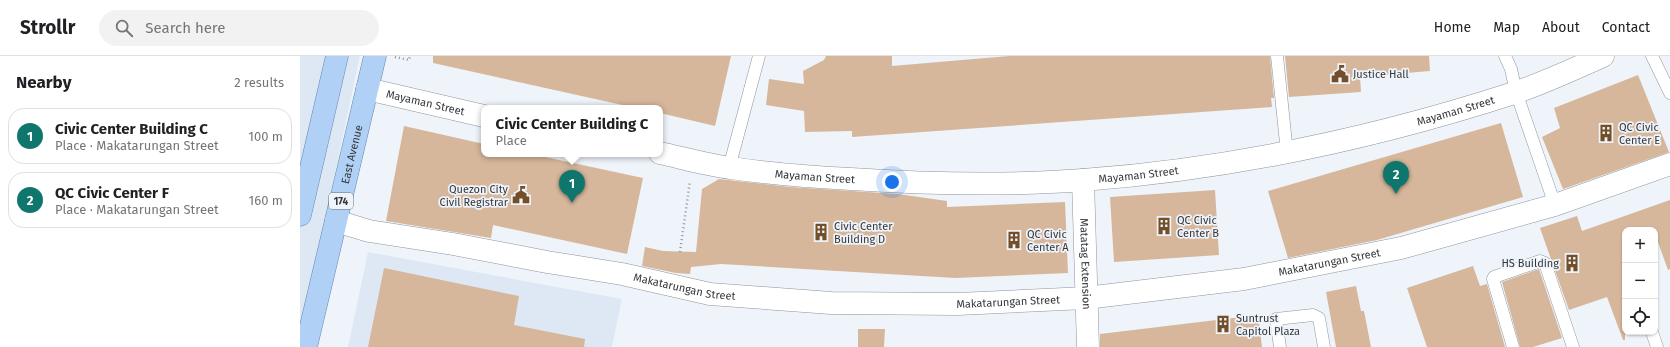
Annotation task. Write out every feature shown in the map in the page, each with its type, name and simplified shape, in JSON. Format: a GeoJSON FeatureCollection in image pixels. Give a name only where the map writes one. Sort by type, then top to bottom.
{"type":"FeatureCollection","features":[{"type":"Feature","properties":{"kind":"main road"},"geometry":{"type":"LineString","coordinates":[[300,215],[337,56]]}},
{"type":"Feature","properties":{"kind":"main road","name":"East Avenue"},"geometry":{"type":"LineString","coordinates":[[306,347],[375,56]]}},
{"type":"Feature","properties":{"kind":"street","name":"Mayaman Street"},"geometry":{"type":"LineString","coordinates":[[663,154],[729,168],[821,177],[908,183],[996,184],[1083,180],[1185,170],[1287,153],[1404,126],[1516,92],[1604,56]]}},
{"type":"Feature","properties":{"kind":"street","name":"Mayaman Street"},"geometry":{"type":"LineString","coordinates":[[367,90],[481,115]]}},
{"type":"Feature","properties":{"kind":"street","name":"Makatarungan Street"},"geometry":{"type":"LineString","coordinates":[[336,221],[369,231],[453,244],[622,274],[710,294],[831,303],[958,304],[1086,298],[1244,279],[1401,248],[1555,205],[1670,164]]}},
{"type":"Feature","properties":{"kind":"street","name":"Matatag Extension"},"geometry":{"type":"LineString","coordinates":[[1083,180],[1088,347]]}},
{"type":"Feature","properties":{"kind":"lane"},"geometry":{"type":"LineString","coordinates":[[729,168],[759,56]]}},
{"type":"Feature","properties":{"kind":"lane"},"geometry":{"type":"LineString","coordinates":[[1277,56],[1287,153]]}},
{"type":"Feature","properties":{"kind":"lane"},"geometry":{"type":"LineString","coordinates":[[1505,56],[1511,69],[1516,92],[1555,205]]}},
{"type":"Feature","properties":{"kind":"lane"},"geometry":{"type":"LineString","coordinates":[[1652,56],[1670,93]]}},
{"type":"Feature","properties":{"kind":"lane"},"geometry":{"type":"LineString","coordinates":[[1513,347],[1493,279],[1494,276],[1540,261],[1545,263],[1573,347]]}},
{"type":"Feature","properties":{"kind":"lane"},"geometry":{"type":"LineString","coordinates":[[1280,347],[1276,319],[1313,315],[1319,318],[1324,347]]}},
{"type":"Feature","properties":{"kind":"lane"},"geometry":{"type":"LineString","coordinates":[[1653,335],[1657,347]]}},
{"type":"Feature","properties":{"kind":"path"},"geometry":{"type":"LineString","coordinates":[[392,56],[409,60],[410,56]]}},
{"type":"Feature","properties":{"kind":"path"},"geometry":{"type":"LineString","coordinates":[[680,252],[693,160]]}},
{"type":"Feature","properties":{"kind":"shaded area"},"geometry":{"type":"Polygon","coordinates":[[[300,56],[360,56],[300,337],[300,56]]]}},
{"type":"Feature","properties":{"kind":"shaded area"},"geometry":{"type":"Polygon","coordinates":[[[368,252],[622,299],[612,347],[348,347],[368,252]]]}},
{"type":"Feature","properties":{"kind":"building"},"geometry":{"type":"Polygon","coordinates":[[[433,56],[731,56],[715,126],[663,114],[663,105],[622,105],[433,63],[433,56]]]}},
{"type":"Feature","properties":{"kind":"building"},"geometry":{"type":"Polygon","coordinates":[[[826,56],[892,56],[892,66],[1009,56],[1270,56],[1274,98],[1271,98],[1272,107],[852,137],[852,131],[805,132],[804,111],[766,105],[769,79],[804,84],[803,71],[824,60],[826,56]]]}},
{"type":"Feature","properties":{"kind":"building","name":"Justice Hall"},"geometry":{"type":"Polygon","coordinates":[[[1285,56],[1429,56],[1430,71],[1360,77],[1361,92],[1289,97],[1285,56]]]}},
{"type":"Feature","properties":{"kind":"building","name":"QC Civic Center E"},"geometry":{"type":"Polygon","coordinates":[[[1638,75],[1669,152],[1563,189],[1542,137],[1560,128],[1554,108],[1638,75]]]}},
{"type":"Feature","properties":{"kind":"building"},"geometry":{"type":"Polygon","coordinates":[[[1501,123],[1523,197],[1377,240],[1288,258],[1268,191],[1501,123]]]}},
{"type":"Feature","properties":{"kind":"building"},"geometry":{"type":"Polygon","coordinates":[[[404,126],[481,143],[481,157],[545,157],[643,178],[627,254],[493,225],[491,238],[386,221],[404,126]]]}},
{"type":"Feature","properties":{"kind":"building","name":"Civic Center Building D"},"geometry":{"type":"Polygon","coordinates":[[[719,179],[790,187],[898,194],[947,201],[947,207],[1065,202],[1068,273],[955,278],[721,264],[691,267],[690,274],[676,273],[642,266],[645,247],[663,251],[696,252],[702,189],[719,179]]]}},
{"type":"Feature","properties":{"kind":"building","name":"QC Civic Center B"},"geometry":{"type":"Polygon","coordinates":[[[1215,190],[1219,255],[1114,262],[1110,197],[1215,190]]]}},
{"type":"Feature","properties":{"kind":"building"},"geometry":{"type":"Polygon","coordinates":[[[1670,200],[1670,269],[1668,270],[1658,242],[1658,227],[1622,227],[1622,335],[1625,335],[1625,340],[1623,340],[1607,297],[1569,310],[1540,228],[1577,216],[1582,231],[1670,200]]]}},
{"type":"Feature","properties":{"kind":"building"},"geometry":{"type":"Polygon","coordinates":[[[1473,266],[1480,286],[1487,284],[1505,347],[1427,347],[1407,288],[1473,266]]]}},
{"type":"Feature","properties":{"kind":"building"},"geometry":{"type":"Polygon","coordinates":[[[384,268],[519,296],[514,325],[585,339],[584,347],[368,347],[384,268]]]}},
{"type":"Feature","properties":{"kind":"building"},"geometry":{"type":"Polygon","coordinates":[[[1539,269],[1562,338],[1533,347],[1520,347],[1502,282],[1539,269]]]}},
{"type":"Feature","properties":{"kind":"building"},"geometry":{"type":"Polygon","coordinates":[[[1356,286],[1361,311],[1364,311],[1371,347],[1336,347],[1326,292],[1356,286]]]}},
{"type":"Feature","properties":{"kind":"building","name":"Suntrust Capitol Plaza"},"geometry":{"type":"Polygon","coordinates":[[[1258,315],[1262,347],[1100,347],[1100,334],[1258,315]]]}},
{"type":"Feature","properties":{"kind":"building"},"geometry":{"type":"Polygon","coordinates":[[[858,329],[885,329],[884,347],[858,347],[858,329]]]}},
{"type":"Feature","properties":{"kind":"place","name":"Justice Hall"},"geometry":{"type":"Point","coordinates":[1340,74]}},
{"type":"Feature","properties":{"kind":"place","name":"QC Civic Center E"},"geometry":{"type":"Point","coordinates":[1606,133]}},
{"type":"Feature","properties":{"kind":"place","name":"QC Civic Center F"},"geometry":{"type":"Point","coordinates":[1396,194]}},
{"type":"Feature","properties":{"kind":"place","name":"Quezon City Civil Registrar"},"geometry":{"type":"Point","coordinates":[521,195]}},
{"type":"Feature","properties":{"kind":"place","name":"Civic Center Building C"},"geometry":{"type":"Point","coordinates":[572,203]}},
{"type":"Feature","properties":{"kind":"place","name":"QC Civic Center B"},"geometry":{"type":"Point","coordinates":[1164,226]}},
{"type":"Feature","properties":{"kind":"place","name":"Civic Center Building D"},"geometry":{"type":"Point","coordinates":[821,232]}},
{"type":"Feature","properties":{"kind":"place","name":"QC Civic Center A"},"geometry":{"type":"Point","coordinates":[1014,240]}},
{"type":"Feature","properties":{"kind":"place","name":"HS Building"},"geometry":{"type":"Point","coordinates":[1572,263]}},
{"type":"Feature","properties":{"kind":"place","name":"Suntrust Capitol Plaza"},"geometry":{"type":"Point","coordinates":[1223,324]}}]}
